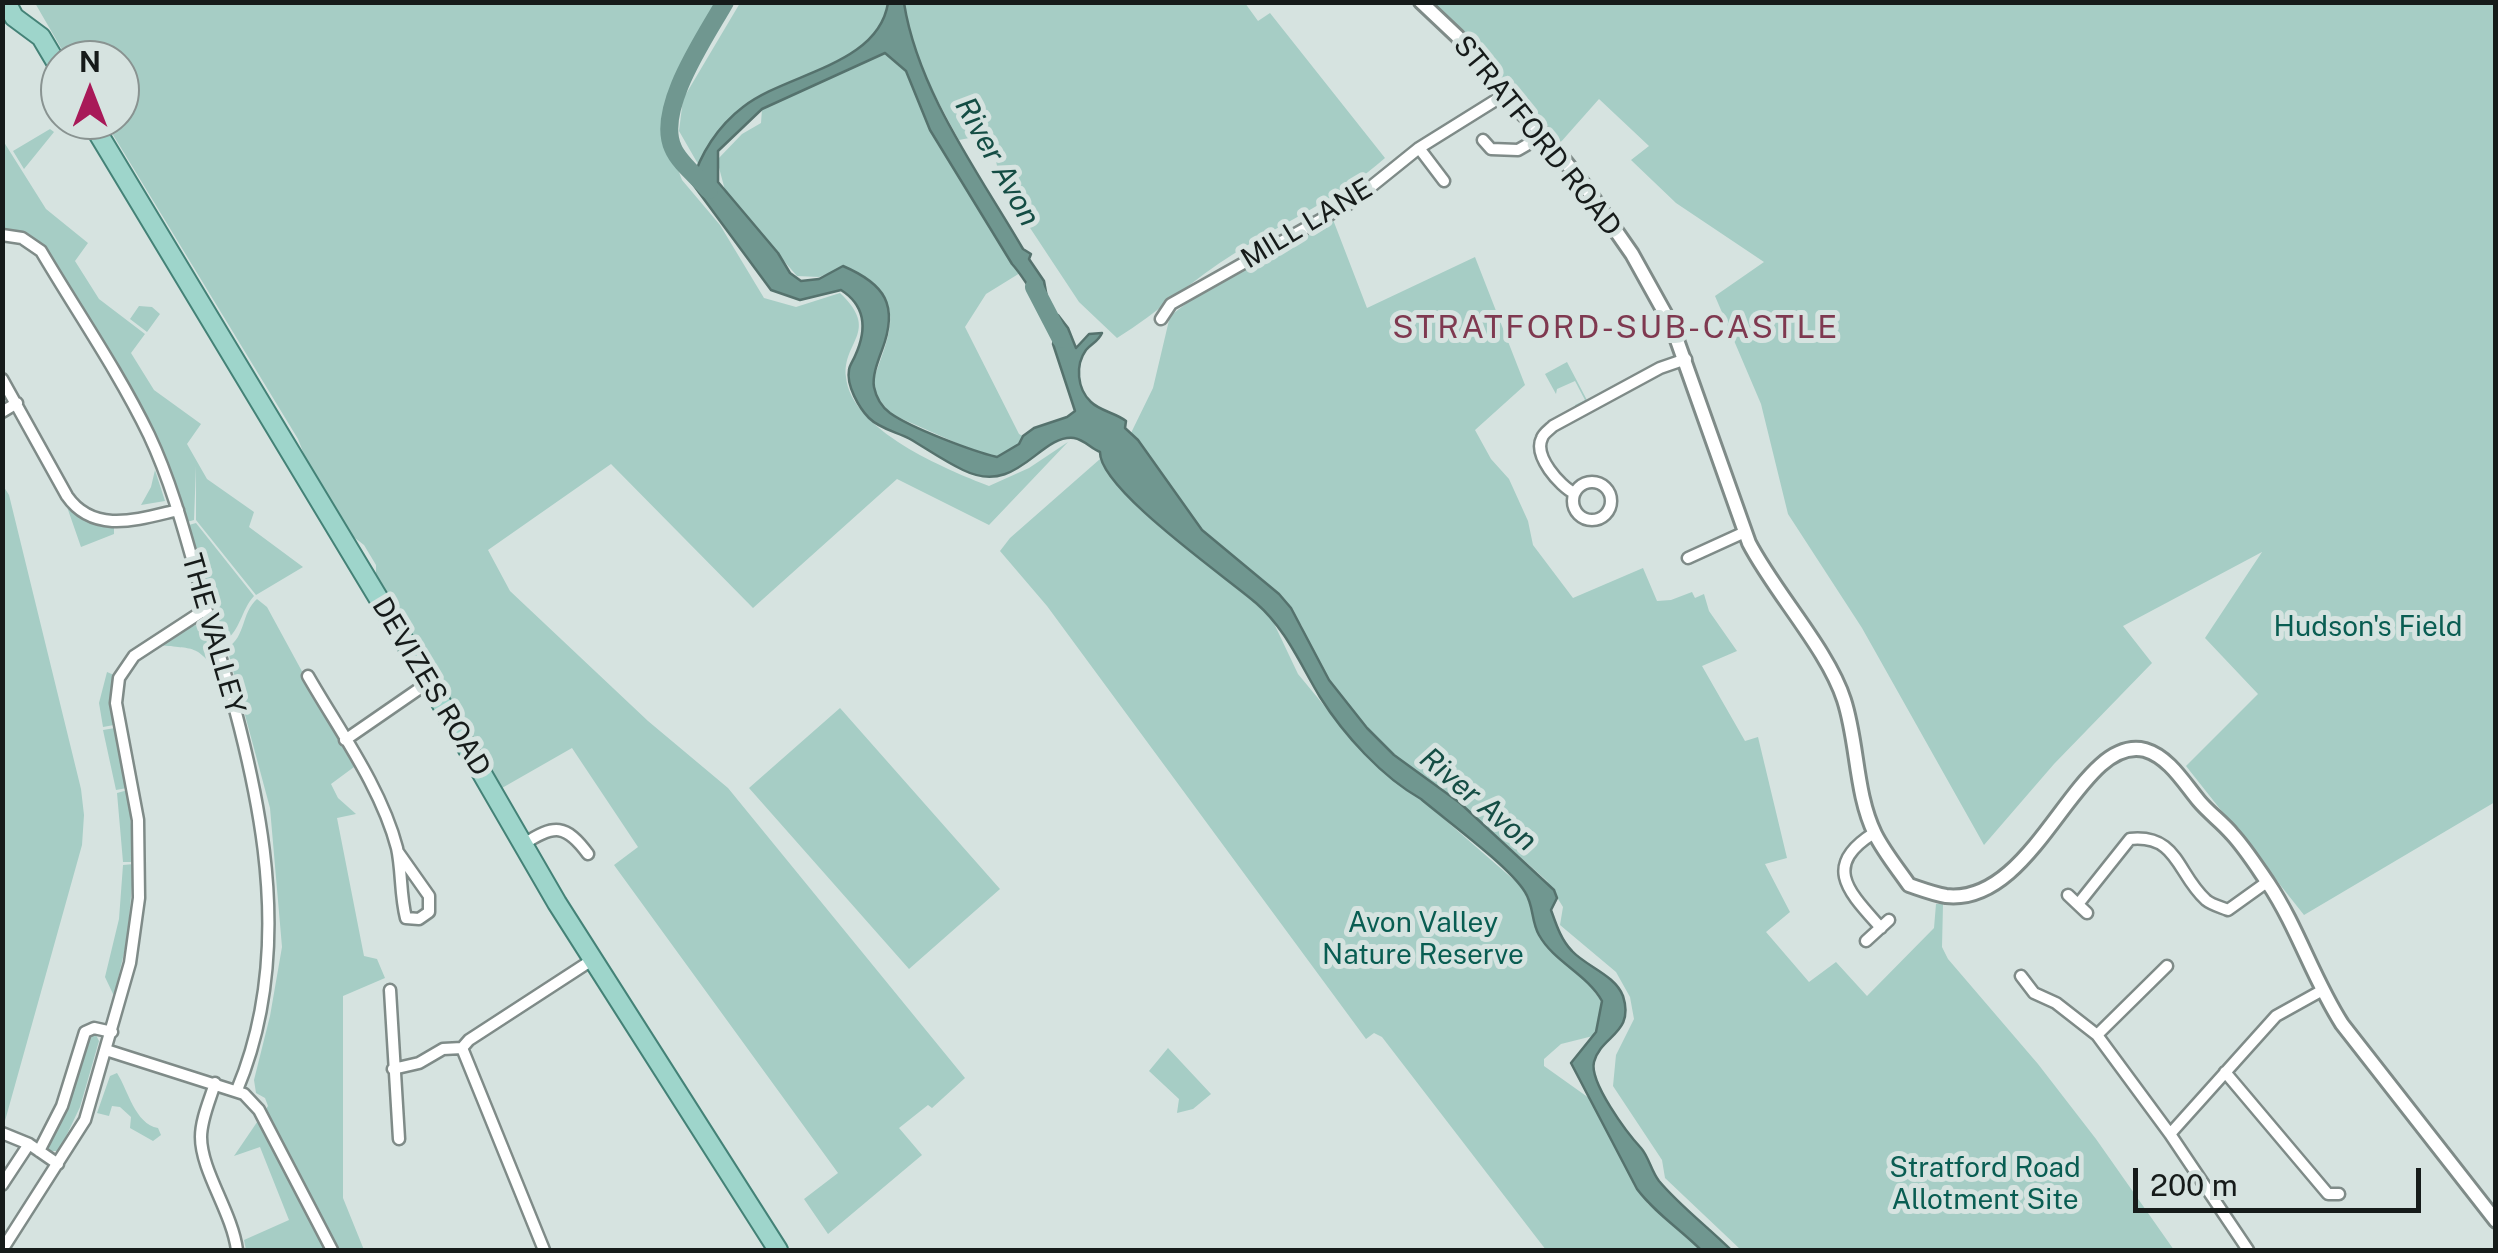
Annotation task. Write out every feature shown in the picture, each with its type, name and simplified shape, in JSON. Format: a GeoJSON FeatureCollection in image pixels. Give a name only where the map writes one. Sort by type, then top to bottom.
{"type":"FeatureCollection","features":[{"type":"Feature","properties":{"kind":"main road"},"geometry":{"type":"LineString","coordinates":[[7,16],[35,30],[41,40]]}},
{"type":"Feature","properties":{"kind":"main road","name":"DEVIZES ROAD"},"geometry":{"type":"LineString","coordinates":[[102,140],[592,960],[778,1250]]}},
{"type":"Feature","properties":{"kind":"street","name":"STRATFORD ROAD"},"geometry":{"type":"LineString","coordinates":[[1421,2],[1457,36],[1584,185],[1632,254],[1672,326],[1745,532],[1765,573],[1844,698],[1856,767],[1874,833],[1909,885],[1948,896],[1976,890],[2020,864],[2102,764],[2121,751],[2135,749],[2157,755],[2233,835],[2300,937],[2321,991],[2342,1024],[2496,1221]]}},
{"type":"Feature","properties":{"kind":"street","name":"MILL LANE"},"geometry":{"type":"LineString","coordinates":[[1161,320],[1171,304],[1352,202],[1418,148],[1504,95]]}},
{"type":"Feature","properties":{"kind":"street"},"geometry":{"type":"LineString","coordinates":[[1483,140],[1491,149],[1510,152],[1544,135]]}},
{"type":"Feature","properties":{"kind":"street"},"geometry":{"type":"LineString","coordinates":[[1418,148],[1444,181]]}},
{"type":"Feature","properties":{"kind":"street","name":"THE VALLEY"},"geometry":{"type":"LineString","coordinates":[[2,235],[22,238],[41,251],[129,397],[150,436],[178,510],[206,608],[249,765],[263,834],[268,896],[264,985],[238,1090]]}},
{"type":"Feature","properties":{"kind":"street"},"geometry":{"type":"LineString","coordinates":[[1574,493],[1562,486],[1543,456],[1542,436],[1553,426],[1660,368],[1686,359]]}},
{"type":"Feature","properties":{"kind":"street"},"geometry":{"type":"LineString","coordinates":[[2,379],[68,496],[82,512],[114,522],[178,510]]}},
{"type":"Feature","properties":{"kind":"street"},"geometry":{"type":"LineString","coordinates":[[2,412],[17,403]]}},
{"type":"Feature","properties":{"kind":"street"},"geometry":{"type":"LineString","coordinates":[[1688,558],[1745,532]]}},
{"type":"Feature","properties":{"kind":"street"},"geometry":{"type":"LineString","coordinates":[[2,1250],[84,1120],[112,1032],[132,945],[139,863],[136,798],[116,690],[118,678],[134,656],[206,608]]}},
{"type":"Feature","properties":{"kind":"street"},"geometry":{"type":"LineString","coordinates":[[308,676],[385,813],[398,852],[400,894],[406,918],[419,919],[429,912],[429,896],[398,852]]}},
{"type":"Feature","properties":{"kind":"street"},"geometry":{"type":"LineString","coordinates":[[346,740],[429,682]]}},
{"type":"Feature","properties":{"kind":"street"},"geometry":{"type":"LineString","coordinates":[[524,844],[548,831],[565,830],[588,854]]}},
{"type":"Feature","properties":{"kind":"street"},"geometry":{"type":"LineString","coordinates":[[1866,941],[1885,924],[1852,896],[1843,874],[1847,855],[1874,833]]}},
{"type":"Feature","properties":{"kind":"street"},"geometry":{"type":"LineString","coordinates":[[2078,903],[2130,839],[2151,837],[2167,848],[2208,902],[2228,910],[2267,882]]}},
{"type":"Feature","properties":{"kind":"street"},"geometry":{"type":"LineString","coordinates":[[2068,895],[2087,913]]}},
{"type":"Feature","properties":{"kind":"street"},"geometry":{"type":"LineString","coordinates":[[393,1069],[419,1064],[442,1049],[462,1048],[592,960]]}},
{"type":"Feature","properties":{"kind":"street"},"geometry":{"type":"LineString","coordinates":[[2096,1035],[2167,966]]}},
{"type":"Feature","properties":{"kind":"street"},"geometry":{"type":"LineString","coordinates":[[2021,976],[2034,993],[2056,1003],[2096,1035],[2170,1134],[2248,1250]]}},
{"type":"Feature","properties":{"kind":"street"},"geometry":{"type":"LineString","coordinates":[[390,990],[399,1140]]}},
{"type":"Feature","properties":{"kind":"street"},"geometry":{"type":"LineString","coordinates":[[2170,1134],[2276,1016],[2321,991]]}},
{"type":"Feature","properties":{"kind":"street"},"geometry":{"type":"LineString","coordinates":[[2,1185],[62,1106],[85,1032],[94,1028],[112,1032]]}},
{"type":"Feature","properties":{"kind":"street"},"geometry":{"type":"LineString","coordinates":[[462,1048],[544,1250]]}},
{"type":"Feature","properties":{"kind":"street"},"geometry":{"type":"LineString","coordinates":[[106,1050],[238,1090],[258,1110],[332,1250]]}},
{"type":"Feature","properties":{"kind":"street"},"geometry":{"type":"LineString","coordinates":[[2225,1072],[2328,1194],[2339,1194]]}},
{"type":"Feature","properties":{"kind":"street"},"geometry":{"type":"LineString","coordinates":[[215,1083],[204,1120],[202,1148],[232,1224],[236,1250]]}},
{"type":"Feature","properties":{"kind":"street"},"geometry":{"type":"LineString","coordinates":[[2,1133],[34,1147],[58,1164]]}},
{"type":"Feature","properties":{"kind":"green space"},"geometry":{"type":"Polygon","coordinates":[[[35,3],[717,3],[679,67],[664,133],[682,180],[720,225],[764,298],[796,307],[840,293],[858,318],[857,336],[846,365],[852,396],[882,430],[949,469],[989,486],[1029,468],[1068,442],[989,525],[897,479],[753,608],[611,464],[488,550],[510,591],[648,721],[728,788],[965,1078],[932,1108],[928,1105],[899,1128],[922,1155],[828,1234],[804,1199],[838,1173],[614,865],[638,847],[572,748],[502,788],[376,580],[376,565],[364,545],[351,535],[307,462],[298,439],[116,140],[140,140],[140,40],[56,40],[35,3]]]}},
{"type":"Feature","properties":{"kind":"green space"},"geometry":{"type":"Polygon","coordinates":[[[740,3],[888,3],[880,24],[867,41],[848,55],[741,108],[722,127],[698,164],[679,131],[683,99],[740,3]]]}},
{"type":"Feature","properties":{"kind":"green space"},"geometry":{"type":"Polygon","coordinates":[[[904,3],[1245,3],[1258,21],[1270,13],[1385,158],[1331,197],[1220,263],[1117,338],[1079,302],[1001,184],[990,134],[959,140],[918,57],[904,3]]]}},
{"type":"Feature","properties":{"kind":"green space","name":"Hudson's Field"},"geometry":{"type":"Polygon","coordinates":[[[1433,3],[2495,3],[2495,802],[2304,915],[2186,766],[2258,694],[2205,638],[2262,552],[2123,626],[2152,663],[2054,764],[1984,845],[1862,628],[1788,514],[1761,404],[1715,296],[1764,262],[1676,203],[1631,160],[1649,146],[1599,99],[1560,143],[1433,3]]]}},
{"type":"Feature","properties":{"kind":"green space"},"geometry":{"type":"Polygon","coordinates":[[[885,52],[906,71],[930,130],[1020,273],[986,294],[965,327],[1023,436],[1019,444],[997,457],[891,414],[878,398],[873,383],[890,322],[884,299],[844,267],[819,277],[797,276],[726,194],[717,160],[742,134],[761,123],[762,109],[885,52]]]}},
{"type":"Feature","properties":{"kind":"green space"},"geometry":{"type":"Polygon","coordinates":[[[40,135],[40,140],[48,140],[24,169],[13,151],[40,135]]]}},
{"type":"Feature","properties":{"kind":"green space"},"geometry":{"type":"Polygon","coordinates":[[[2,139],[46,209],[88,243],[75,261],[99,299],[145,334],[131,353],[154,390],[201,424],[187,444],[207,479],[254,512],[249,527],[303,567],[256,595],[196,520],[196,466],[194,520],[187,522],[166,465],[41,245],[25,234],[3,229],[2,139]]]}},
{"type":"Feature","properties":{"kind":"green space","name":"Stratford Road Allotment Site"},"geometry":{"type":"Polygon","coordinates":[[[1332,217],[1367,308],[1475,257],[1525,385],[1475,430],[1491,459],[1509,479],[1528,521],[1533,545],[1573,598],[1643,568],[1657,601],[1692,592],[1695,598],[1704,594],[1709,611],[1737,651],[1702,666],[1745,741],[1758,737],[1787,858],[1765,864],[1790,912],[1766,932],[1809,982],[1836,962],[1867,996],[1934,928],[1936,904],[1943,904],[1942,947],[1948,959],[2038,1064],[2174,1250],[1741,1250],[1665,1178],[1662,1160],[1613,1086],[1616,1055],[1634,1019],[1630,997],[1616,972],[1560,925],[1563,907],[1547,881],[1460,803],[1394,755],[1367,728],[1329,680],[1305,640],[1302,626],[1279,594],[1202,530],[1131,433],[1153,388],[1170,316],[1196,296],[1332,217]]]}},
{"type":"Feature","properties":{"kind":"green space"},"geometry":{"type":"Polygon","coordinates":[[[139,306],[152,307],[160,314],[147,332],[130,319],[139,306]]]}},
{"type":"Feature","properties":{"kind":"green space"},"geometry":{"type":"Polygon","coordinates":[[[1567,362],[1589,404],[1575,411],[1575,405],[1585,400],[1575,381],[1557,389],[1556,394],[1545,374],[1567,362]]]}},
{"type":"Feature","properties":{"kind":"green space","name":"Avon Valley Nature Reserve"},"geometry":{"type":"Polygon","coordinates":[[[1100,459],[1159,526],[1270,615],[1298,674],[1341,726],[1404,789],[1421,799],[1521,886],[1534,906],[1534,917],[1559,957],[1582,975],[1602,1002],[1601,1022],[1593,1036],[1561,1044],[1544,1059],[1544,1066],[1589,1098],[1648,1204],[1701,1250],[1546,1250],[1382,1037],[1374,1033],[1366,1039],[1047,606],[1000,551],[1100,459]]]}},
{"type":"Feature","properties":{"kind":"green space"},"geometry":{"type":"Polygon","coordinates":[[[155,470],[165,501],[141,505],[151,487],[155,470]]]}},
{"type":"Feature","properties":{"kind":"green space"},"geometry":{"type":"Polygon","coordinates":[[[2,484],[9,495],[81,789],[84,815],[82,845],[3,1128],[2,484]]]}},
{"type":"Feature","properties":{"kind":"green space"},"geometry":{"type":"Polygon","coordinates":[[[66,504],[88,522],[114,526],[114,534],[81,547],[66,504]]]}},
{"type":"Feature","properties":{"kind":"green space"},"geometry":{"type":"Polygon","coordinates":[[[196,523],[254,596],[234,632],[225,640],[189,525],[196,523]]]}},
{"type":"Feature","properties":{"kind":"green space"},"geometry":{"type":"Polygon","coordinates":[[[257,599],[267,607],[354,767],[331,784],[338,798],[356,814],[337,818],[364,956],[377,959],[385,978],[343,996],[343,1198],[364,1250],[246,1250],[244,1240],[289,1220],[260,1147],[234,1156],[268,1106],[265,1098],[256,1093],[254,1080],[282,947],[270,808],[227,648],[237,638],[257,599]]]}},
{"type":"Feature","properties":{"kind":"green space"},"geometry":{"type":"Polygon","coordinates":[[[200,624],[208,630],[220,678],[200,653],[160,645],[200,624]]]}},
{"type":"Feature","properties":{"kind":"green space"},"geometry":{"type":"Polygon","coordinates":[[[107,672],[114,675],[110,694],[114,725],[103,727],[99,703],[107,672]]]}},
{"type":"Feature","properties":{"kind":"green space"},"geometry":{"type":"Polygon","coordinates":[[[840,708],[1000,889],[909,969],[749,788],[840,708]]]}},
{"type":"Feature","properties":{"kind":"green space"},"geometry":{"type":"Polygon","coordinates":[[[115,728],[127,788],[116,790],[103,730],[115,728]]]}},
{"type":"Feature","properties":{"kind":"green space"},"geometry":{"type":"Polygon","coordinates":[[[128,790],[134,862],[123,862],[117,793],[128,790]]]}},
{"type":"Feature","properties":{"kind":"green space"},"geometry":{"type":"Polygon","coordinates":[[[134,864],[127,940],[114,996],[105,977],[119,919],[123,865],[134,864]]]}},
{"type":"Feature","properties":{"kind":"green space"},"geometry":{"type":"Polygon","coordinates":[[[95,1033],[99,1041],[80,1107],[61,1147],[49,1151],[47,1144],[65,1109],[87,1036],[95,1033]]]}},
{"type":"Feature","properties":{"kind":"green space"},"geometry":{"type":"Polygon","coordinates":[[[1168,1048],[1211,1094],[1193,1109],[1177,1113],[1179,1099],[1149,1071],[1168,1048]]]}},
{"type":"Feature","properties":{"kind":"green space"},"geometry":{"type":"Polygon","coordinates":[[[117,1073],[143,1120],[158,1128],[161,1135],[153,1141],[130,1128],[131,1117],[120,1107],[112,1106],[109,1116],[97,1113],[110,1076],[117,1073]]]}},
{"type":"Feature","properties":{"kind":"shaded area"},"geometry":{"type":"Polygon","coordinates":[[[888,3],[904,3],[911,36],[936,99],[969,161],[1023,249],[1031,254],[1029,259],[1044,281],[1048,303],[1043,305],[1012,264],[930,130],[906,71],[885,53],[762,109],[718,151],[718,182],[790,273],[801,281],[819,279],[843,266],[878,289],[885,298],[889,320],[875,373],[876,394],[890,413],[942,438],[997,457],[1019,444],[1034,428],[1067,417],[1075,411],[1053,344],[1056,329],[1049,319],[1058,315],[1076,348],[1089,334],[1102,333],[1080,363],[1080,384],[1086,397],[1126,421],[1125,428],[1138,440],[1202,530],[1291,608],[1329,680],[1367,728],[1394,755],[1460,803],[1554,890],[1557,898],[1551,910],[1565,942],[1578,957],[1614,982],[1623,996],[1625,1019],[1594,1062],[1597,1082],[1659,1181],[1731,1250],[1701,1250],[1637,1189],[1571,1063],[1596,1032],[1602,1001],[1545,944],[1517,881],[1365,754],[1320,697],[1267,613],[1141,509],[1105,468],[1100,452],[1081,440],[1061,439],[1013,471],[982,476],[963,470],[873,422],[857,402],[849,382],[849,368],[862,328],[855,303],[841,290],[800,300],[771,290],[692,183],[711,141],[734,115],[761,95],[849,55],[881,24],[888,3]]]}},
{"type":"Feature","properties":{"kind":"waterway","name":"River Avon"},"geometry":{"type":"LineString","coordinates":[[709,190],[676,154],[669,132],[685,73],[725,2]]}},
{"type":"Feature","properties":{"kind":"waterway","name":"River Avon"},"geometry":{"type":"LineString","coordinates":[[1034,287],[1061,339]]}},
{"type":"Feature","properties":{"kind":"district","name":"STRATFORD-SUB-CASTLE"},"geometry":{"type":"Point","coordinates":[1616,328]}}]}
